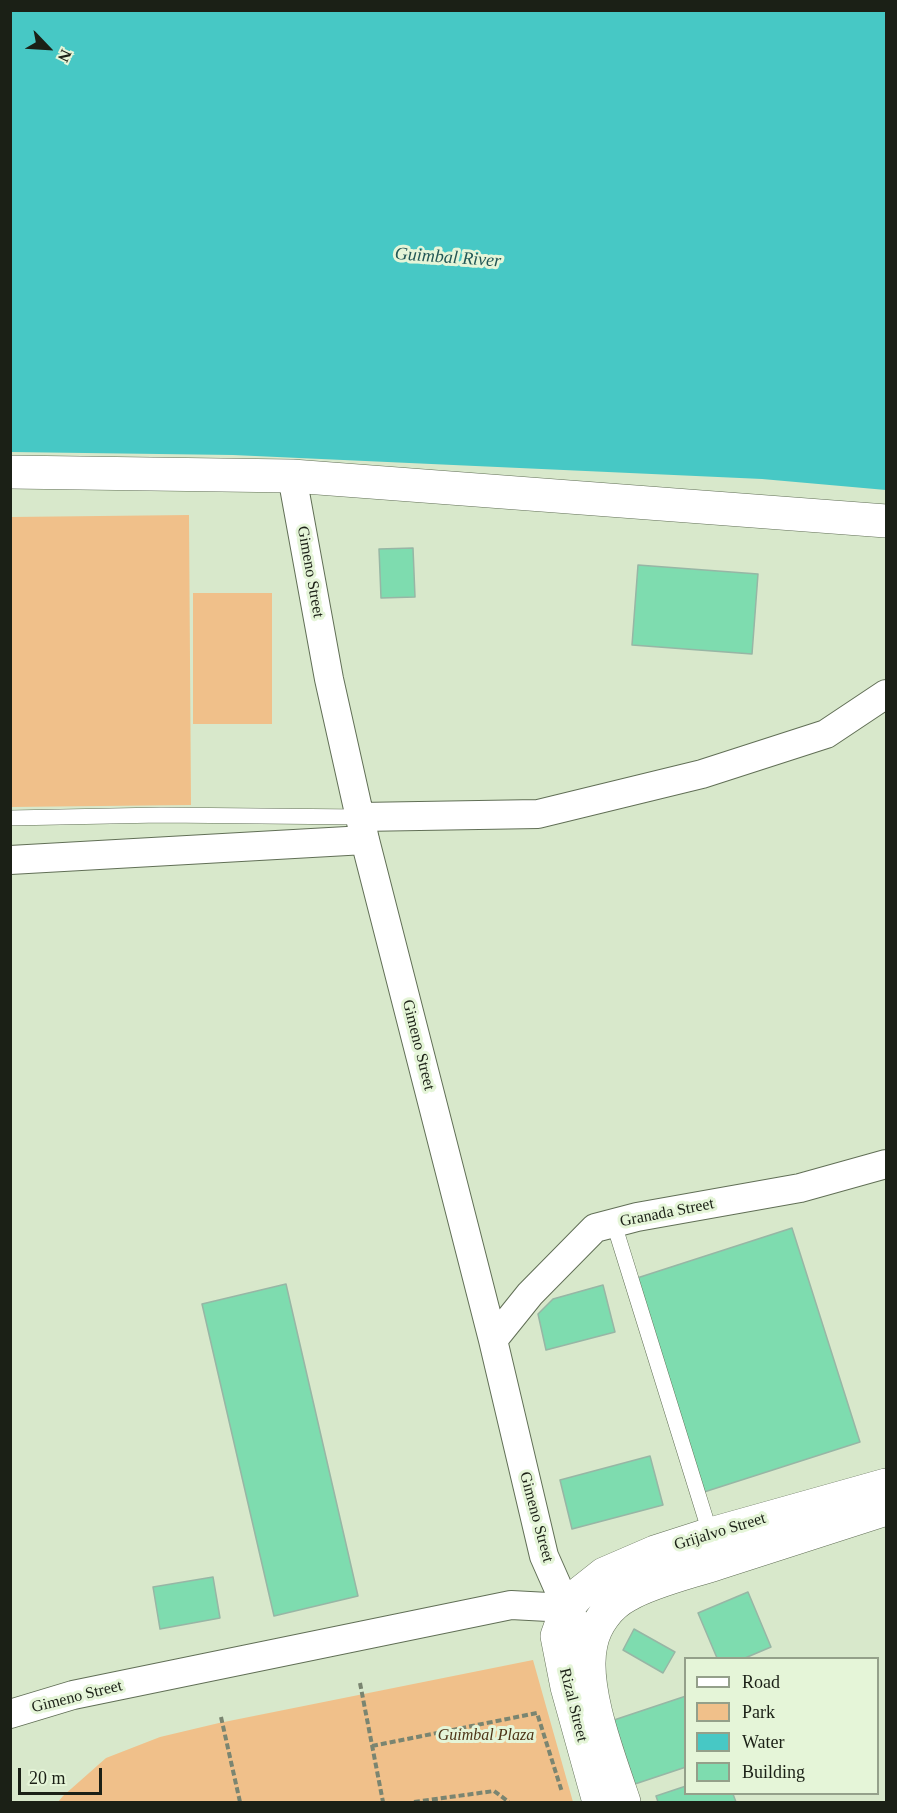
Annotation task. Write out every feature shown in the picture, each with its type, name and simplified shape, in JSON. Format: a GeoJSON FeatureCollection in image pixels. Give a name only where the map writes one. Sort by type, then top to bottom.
{"type":"FeatureCollection","features":[{"type":"Feature","properties":{"kind":"main road"},"geometry":{"type":"LineString","coordinates":[[10,472],[292,476],[701,505],[886,521]]}},
{"type":"Feature","properties":{"kind":"main road","name":"Grijalvo Street"},"geometry":{"type":"LineString","coordinates":[[590,1646],[596,1627],[606,1613],[627,1595],[715,1548],[886,1485]]}},
{"type":"Feature","properties":{"kind":"main road","name":"Grijalvo Street"},"geometry":{"type":"LineString","coordinates":[[567,1608],[580,1593],[604,1574],[655,1552],[715,1548],[886,1509]]}},
{"type":"Feature","properties":{"kind":"main road","name":"Rizal Street"},"geometry":{"type":"LineString","coordinates":[[567,1608],[557,1636],[567,1687],[600,1803]]}},
{"type":"Feature","properties":{"kind":"main road","name":"Rizal Street"},"geometry":{"type":"LineString","coordinates":[[590,1646],[589,1673],[592,1698],[624,1803]]}},
{"type":"Feature","properties":{"kind":"street","name":"Gimeno Street"},"geometry":{"type":"LineString","coordinates":[[292,476],[329,679],[363,828],[493,1340],[544,1556],[567,1608],[590,1646]]}},
{"type":"Feature","properties":{"kind":"street"},"geometry":{"type":"LineString","coordinates":[[10,860],[538,814],[702,774],[826,734],[886,694]]}},
{"type":"Feature","properties":{"kind":"street","name":"Granada Street"},"geometry":{"type":"LineString","coordinates":[[493,1340],[530,1294],[595,1228],[638,1217],[800,1188],[886,1164]]}},
{"type":"Feature","properties":{"kind":"street","name":"Gimeno Street"},"geometry":{"type":"LineString","coordinates":[[10,1714],[73,1695],[511,1605],[567,1608]]}},
{"type":"Feature","properties":{"kind":"lane"},"geometry":{"type":"LineString","coordinates":[[10,818],[161,815],[363,828]]}},
{"type":"Feature","properties":{"kind":"lane"},"geometry":{"type":"LineString","coordinates":[[614,1224],[715,1548]]}},
{"type":"Feature","properties":{"kind":"path"},"geometry":{"type":"LineString","coordinates":[[360,1683],[383,1803]]}},
{"type":"Feature","properties":{"kind":"path"},"geometry":{"type":"LineString","coordinates":[[372,1746],[537,1713],[565,1803]]}},
{"type":"Feature","properties":{"kind":"path"},"geometry":{"type":"LineString","coordinates":[[221,1717],[240,1803]]}},
{"type":"Feature","properties":{"kind":"path"},"geometry":{"type":"LineString","coordinates":[[414,1803],[494,1791],[509,1803]]}},
{"type":"Feature","properties":{"kind":"green space"},"geometry":{"type":"Polygon","coordinates":[[[189,515],[191,805],[11,807],[11,517],[189,515]]]}},
{"type":"Feature","properties":{"kind":"green space"},"geometry":{"type":"Polygon","coordinates":[[[193,593],[272,593],[272,724],[193,724],[193,593]]]}},
{"type":"Feature","properties":{"kind":"green space","name":"Guimbal Plaza"},"geometry":{"type":"Polygon","coordinates":[[[533,1660],[573,1802],[58,1802],[106,1758],[160,1737],[533,1660]]]}},
{"type":"Feature","properties":{"kind":"water","name":"Guimbal River"},"geometry":{"type":"Polygon","coordinates":[[[11,10],[886,11],[886,490],[762,479],[233,455],[11,452],[11,10]]]}},
{"type":"Feature","properties":{"kind":"building"},"geometry":{"type":"Polygon","coordinates":[[[413,548],[415,597],[381,598],[379,549],[413,548]]]}},
{"type":"Feature","properties":{"kind":"building"},"geometry":{"type":"Polygon","coordinates":[[[638,565],[758,574],[752,654],[632,645],[638,565]]]}},
{"type":"Feature","properties":{"kind":"building"},"geometry":{"type":"Polygon","coordinates":[[[792,1228],[860,1442],[701,1493],[634,1279],[792,1228]]]}},
{"type":"Feature","properties":{"kind":"building"},"geometry":{"type":"Polygon","coordinates":[[[286,1284],[358,1596],[274,1616],[202,1304],[286,1284]]]}},
{"type":"Feature","properties":{"kind":"building"},"geometry":{"type":"Polygon","coordinates":[[[603,1285],[615,1332],[546,1350],[538,1314],[553,1299],[603,1285]]]}},
{"type":"Feature","properties":{"kind":"building"},"geometry":{"type":"Polygon","coordinates":[[[650,1456],[663,1505],[572,1529],[560,1480],[650,1456]]]}},
{"type":"Feature","properties":{"kind":"building"},"geometry":{"type":"Polygon","coordinates":[[[213,1577],[220,1618],[160,1629],[153,1587],[213,1577]]]}},
{"type":"Feature","properties":{"kind":"building"},"geometry":{"type":"Polygon","coordinates":[[[748,1592],[771,1647],[747,1657],[717,1657],[698,1613],[748,1592]]]}},
{"type":"Feature","properties":{"kind":"building"},"geometry":{"type":"Polygon","coordinates":[[[634,1629],[675,1652],[663,1673],[623,1650],[634,1629]]]}},
{"type":"Feature","properties":{"kind":"building"},"geometry":{"type":"Polygon","coordinates":[[[684,1697],[684,1768],[635,1784],[614,1720],[684,1697]]]}},
{"type":"Feature","properties":{"kind":"building"},"geometry":{"type":"Polygon","coordinates":[[[684,1787],[684,1795],[733,1795],[736,1802],[658,1802],[656,1796],[684,1787]]]}}]}
